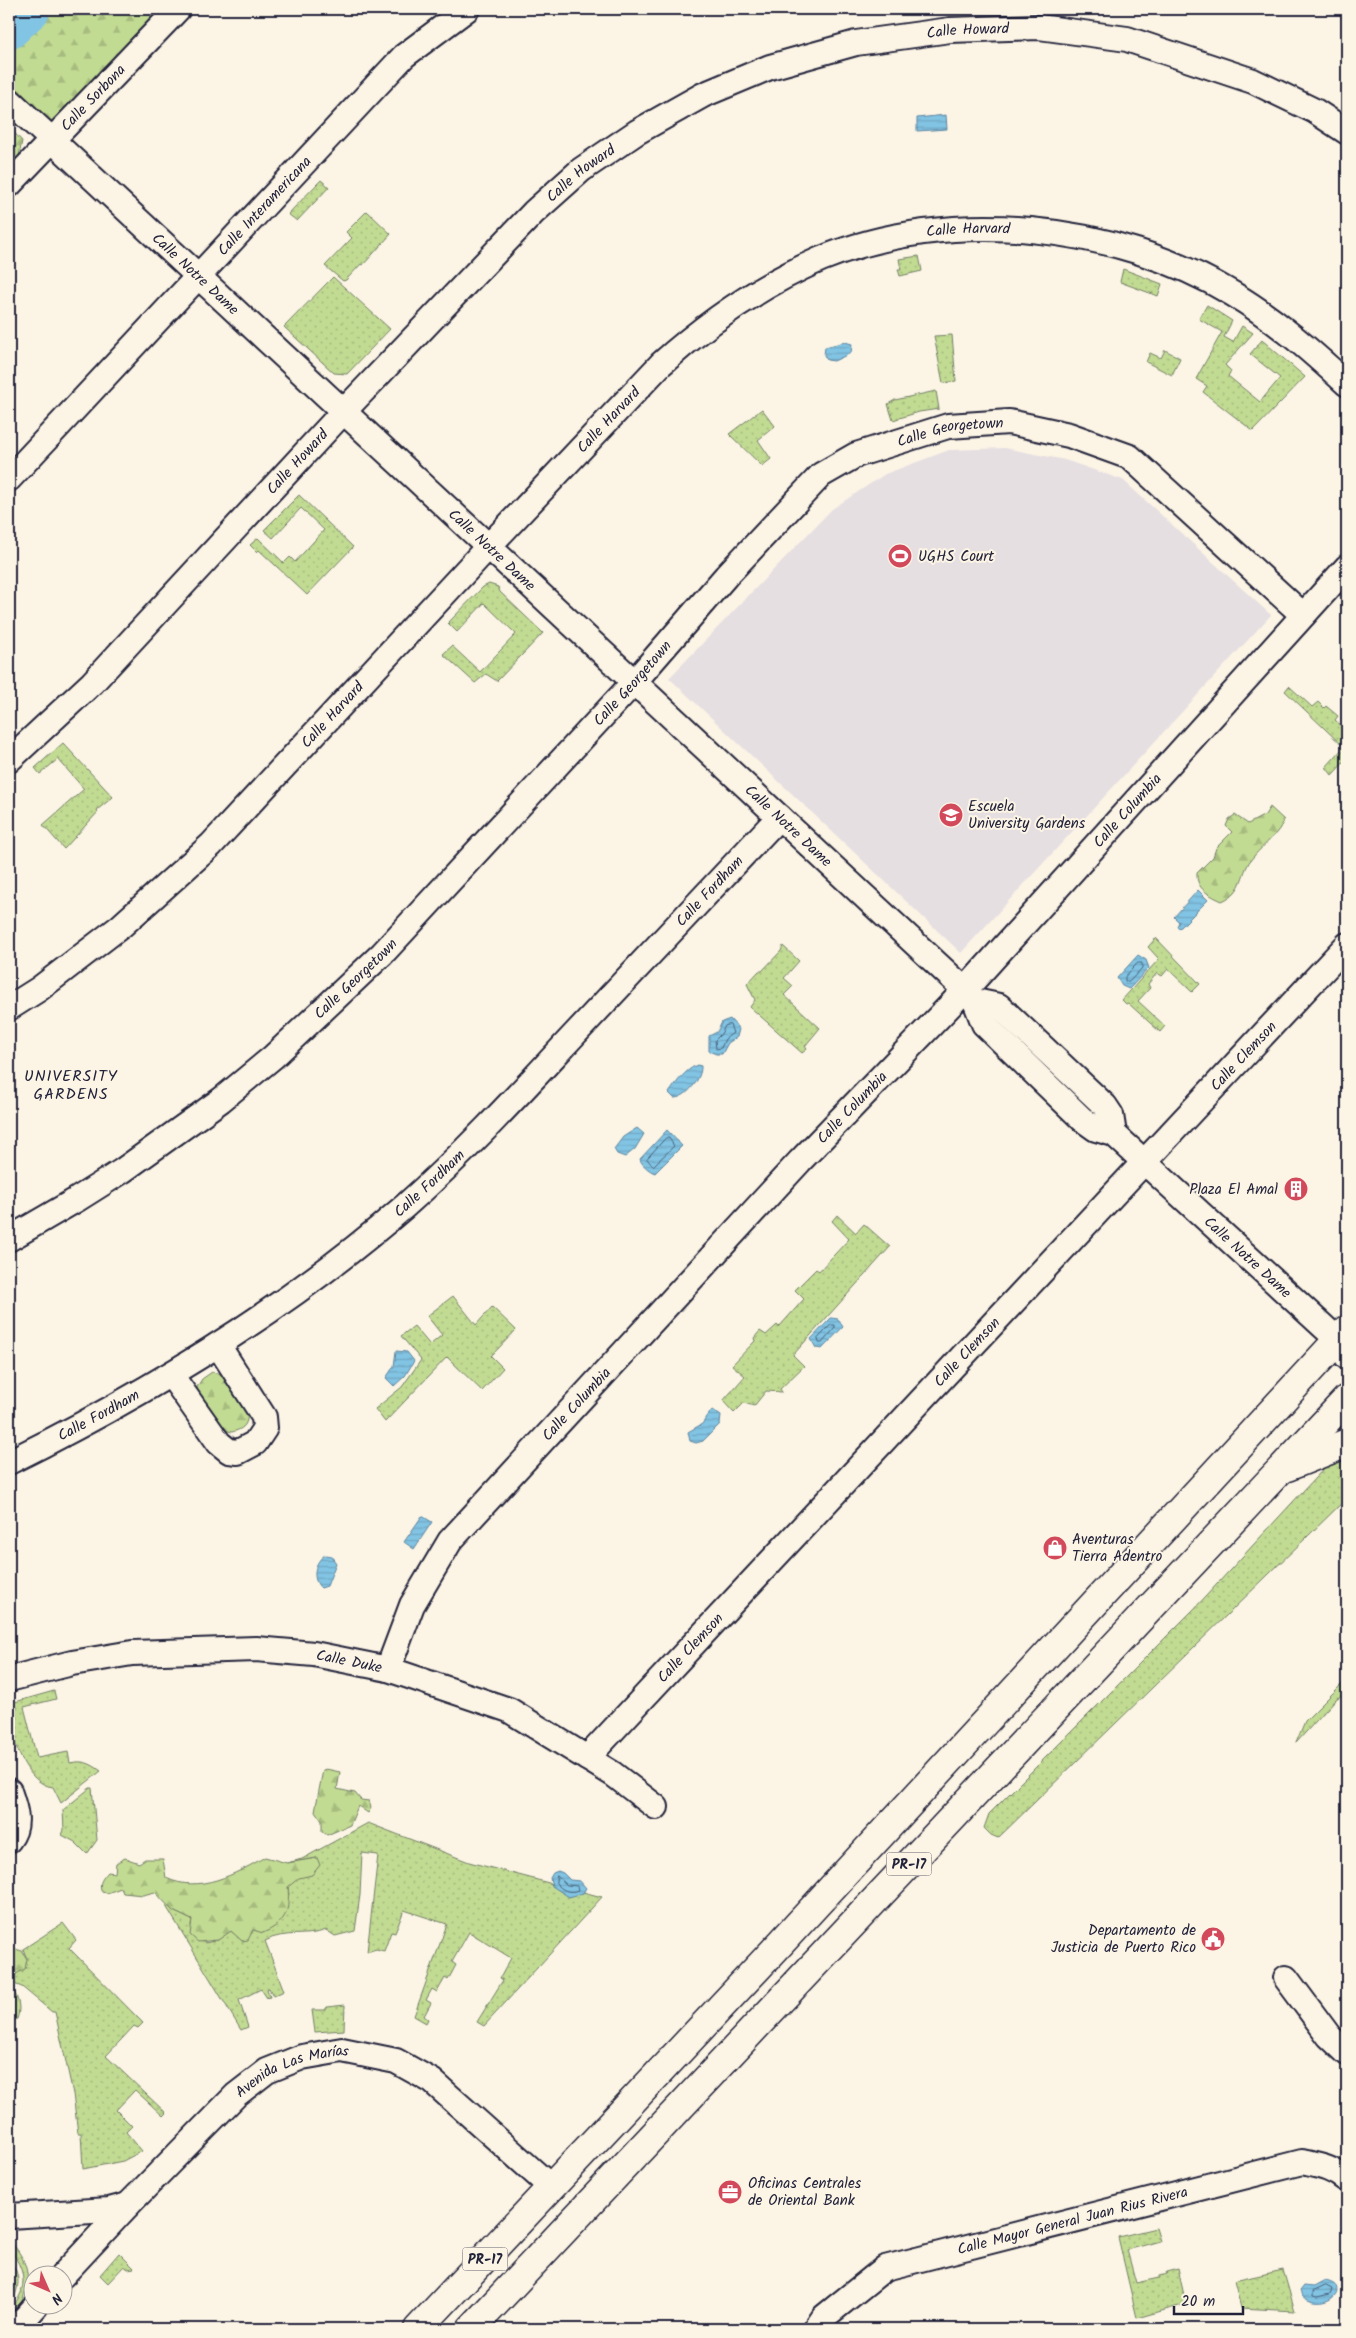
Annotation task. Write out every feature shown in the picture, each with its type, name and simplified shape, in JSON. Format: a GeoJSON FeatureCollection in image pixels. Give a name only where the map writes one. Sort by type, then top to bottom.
{"type":"FeatureCollection","features":[{"type":"Feature","properties":{"kind":"highway","name":"PR-17"},"geometry":{"type":"LineString","coordinates":[[418,2329],[1345,1342]]}},
{"type":"Feature","properties":{"kind":"highway","name":"PR-17"},"geometry":{"type":"LineString","coordinates":[[472,2329],[1347,1399]]}},
{"type":"Feature","properties":{"kind":"highway"},"geometry":{"type":"LineString","coordinates":[[1281,1469],[1347,1443]]}},
{"type":"Feature","properties":{"kind":"street","name":"Calle Sorbona"},"geometry":{"type":"LineString","coordinates":[[9,185],[178,9]]}},
{"type":"Feature","properties":{"kind":"street","name":"Calle Interamericana"},"geometry":{"type":"LineString","coordinates":[[9,479],[197,275],[404,56],[467,9]]}},
{"type":"Feature","properties":{"kind":"street","name":"Calle Howard"},"geometry":{"type":"LineString","coordinates":[[9,760],[92,683],[344,411],[508,238],[581,170],[637,132],[704,94],[770,67],[848,45],[950,30],[1039,28],[1127,39],[1253,81],[1315,111],[1347,132]]}},
{"type":"Feature","properties":{"kind":"street","name":"Calle Notre Dame"},"geometry":{"type":"LineString","coordinates":[[16,107],[488,547],[635,681],[970,996],[984,1024],[1082,1119],[1096,1129],[1114,1134],[1345,1342]]}},
{"type":"Feature","properties":{"kind":"street","name":"Calle Harvard"},"geometry":{"type":"LineString","coordinates":[[9,1008],[38,989],[121,926],[211,845],[661,364],[731,307],[775,282],[822,259],[867,245],[914,234],[955,229],[1055,232],[1108,243],[1160,259],[1202,276],[1264,314],[1293,335],[1347,384]]}},
{"type":"Feature","properties":{"kind":"street","name":"Calle Georgetown"},"geometry":{"type":"LineString","coordinates":[[9,1239],[122,1171],[221,1100],[273,1057],[382,954],[635,681],[726,576],[821,475],[856,455],[948,426],[1009,422],[1069,435],[1130,457],[1303,615]]}},
{"type":"Feature","properties":{"kind":"street","name":"Calle Columbia"},"geometry":{"type":"LineString","coordinates":[[388,1669],[412,1605],[450,1541],[800,1161],[970,996],[1347,567]]}},
{"type":"Feature","properties":{"kind":"street","name":"Calle Fordham"},"geometry":{"type":"LineString","coordinates":[[9,1462],[80,1427],[171,1375],[218,1345],[312,1280],[404,1206],[477,1138],[779,817]]}},
{"type":"Feature","properties":{"kind":"street","name":"Calle Clemson"},"geometry":{"type":"LineString","coordinates":[[587,1758],[1347,944]]}},
{"type":"Feature","properties":{"kind":"street"},"geometry":{"type":"LineString","coordinates":[[171,1375],[219,1443],[229,1451],[238,1452],[255,1443],[265,1428],[264,1417],[218,1345]]}},
{"type":"Feature","properties":{"kind":"street","name":"Calle Duke"},"geometry":{"type":"LineString","coordinates":[[9,1679],[72,1663],[132,1653],[196,1649],[256,1649],[314,1654],[388,1669],[509,1710],[613,1774],[656,1807]]}},
{"type":"Feature","properties":{"kind":"street"},"geometry":{"type":"LineString","coordinates":[[9,1791],[16,1813],[16,1826],[9,1840]]}},
{"type":"Feature","properties":{"kind":"street"},"geometry":{"type":"LineString","coordinates":[[1286,1978],[1329,2036],[1347,2053]]}},
{"type":"Feature","properties":{"kind":"street","name":"Avenida Las Marías"},"geometry":{"type":"LineString","coordinates":[[71,2266],[128,2204],[236,2095],[267,2071],[302,2057],[342,2050],[396,2060],[432,2081],[552,2188]]}},
{"type":"Feature","properties":{"kind":"street","name":"Calle Mayor General Juan Rius Rivera"},"geometry":{"type":"LineString","coordinates":[[816,2329],[824,2317],[885,2268],[1302,2162],[1327,2167],[1347,2180]]}},
{"type":"Feature","properties":{"kind":"street"},"geometry":{"type":"LineString","coordinates":[[9,2216],[109,2210],[128,2204]]}},
{"type":"Feature","properties":{"kind":"street"},"geometry":{"type":"LineString","coordinates":[[15,2329],[27,2316]]}},
{"type":"Feature","properties":{"kind":"shaded area","name":"Escuela University Gardens"},"geometry":{"type":"Polygon","coordinates":[[[1005,448],[1065,460],[1123,480],[1271,615],[961,953],[669,678],[832,509],[885,474],[949,450],[1005,448]]]}},
{"type":"Feature","properties":{"kind":"green space"},"geometry":{"type":"Polygon","coordinates":[[[44,9],[170,9],[52,128],[9,88],[10,50],[15,34],[31,18],[44,9]]]}},
{"type":"Feature","properties":{"kind":"green space"},"geometry":{"type":"Polygon","coordinates":[[[9,127],[22,141],[19,156],[9,169],[9,127]]]}},
{"type":"Feature","properties":{"kind":"green space"},"geometry":{"type":"Polygon","coordinates":[[[321,180],[329,187],[297,221],[288,214],[321,180]]]}},
{"type":"Feature","properties":{"kind":"green space"},"geometry":{"type":"Polygon","coordinates":[[[367,211],[391,234],[363,265],[361,264],[343,281],[325,266],[352,238],[346,232],[367,211]]]}},
{"type":"Feature","properties":{"kind":"green space"},"geometry":{"type":"Polygon","coordinates":[[[919,256],[922,271],[900,276],[898,269],[901,269],[899,259],[919,256]]]}},
{"type":"Feature","properties":{"kind":"green space"},"geometry":{"type":"Polygon","coordinates":[[[1123,269],[1162,284],[1158,296],[1120,282],[1123,269]]]}},
{"type":"Feature","properties":{"kind":"green space"},"geometry":{"type":"Polygon","coordinates":[[[333,277],[390,329],[347,374],[334,373],[284,327],[333,277]]]}},
{"type":"Feature","properties":{"kind":"green space"},"geometry":{"type":"Polygon","coordinates":[[[1207,305],[1232,321],[1224,337],[1233,342],[1242,326],[1253,333],[1225,365],[1231,371],[1228,376],[1260,402],[1280,378],[1250,354],[1262,340],[1305,377],[1253,431],[1203,392],[1207,386],[1196,379],[1222,332],[1199,319],[1207,305]]]}},
{"type":"Feature","properties":{"kind":"green space"},"geometry":{"type":"Polygon","coordinates":[[[952,335],[956,381],[943,383],[934,336],[952,335]]]}},
{"type":"Feature","properties":{"kind":"green space"},"geometry":{"type":"Polygon","coordinates":[[[1165,350],[1180,358],[1172,375],[1146,362],[1150,353],[1161,358],[1165,350]]]}},
{"type":"Feature","properties":{"kind":"green space"},"geometry":{"type":"Polygon","coordinates":[[[936,391],[939,409],[919,412],[893,420],[888,404],[895,400],[936,391]]]}},
{"type":"Feature","properties":{"kind":"green space"},"geometry":{"type":"Polygon","coordinates":[[[762,409],[775,426],[758,440],[771,459],[762,466],[729,434],[762,409]]]}},
{"type":"Feature","properties":{"kind":"green space"},"geometry":{"type":"Polygon","coordinates":[[[299,495],[353,547],[307,595],[259,550],[257,552],[250,545],[258,538],[284,563],[290,557],[295,562],[324,530],[301,508],[273,538],[264,530],[299,495]]]}},
{"type":"Feature","properties":{"kind":"green space"},"geometry":{"type":"Polygon","coordinates":[[[489,584],[498,587],[500,592],[543,633],[497,681],[486,674],[475,683],[443,654],[452,646],[480,672],[516,634],[484,603],[457,632],[448,623],[483,587],[489,584]]]}},
{"type":"Feature","properties":{"kind":"green space"},"geometry":{"type":"Polygon","coordinates":[[[1289,686],[1312,707],[1318,702],[1324,708],[1326,706],[1338,716],[1335,720],[1347,731],[1347,759],[1332,775],[1326,767],[1344,747],[1285,691],[1289,686]]]}},
{"type":"Feature","properties":{"kind":"green space"},"geometry":{"type":"Polygon","coordinates":[[[63,743],[113,797],[97,810],[98,812],[64,849],[43,825],[84,789],[58,759],[40,774],[35,768],[63,743]]]}},
{"type":"Feature","properties":{"kind":"green space"},"geometry":{"type":"Polygon","coordinates":[[[1270,807],[1284,820],[1275,834],[1249,862],[1239,887],[1230,897],[1222,901],[1208,894],[1201,887],[1197,879],[1197,873],[1213,857],[1216,848],[1232,832],[1226,826],[1229,819],[1235,815],[1248,824],[1265,815],[1270,807]]]}},
{"type":"Feature","properties":{"kind":"green space"},"geometry":{"type":"Polygon","coordinates":[[[1156,938],[1200,984],[1192,992],[1168,969],[1162,976],[1157,973],[1148,984],[1150,988],[1138,1001],[1165,1026],[1160,1032],[1128,1003],[1126,1004],[1122,1000],[1159,959],[1148,947],[1156,938]]]}},
{"type":"Feature","properties":{"kind":"green space"},"geometry":{"type":"Polygon","coordinates":[[[783,946],[799,961],[784,978],[793,986],[784,995],[820,1028],[805,1046],[807,1049],[802,1053],[750,1007],[755,1000],[747,984],[781,951],[783,946]]]}},
{"type":"Feature","properties":{"kind":"green space"},"geometry":{"type":"Polygon","coordinates":[[[837,1215],[856,1233],[864,1224],[890,1247],[793,1355],[804,1366],[780,1389],[782,1392],[766,1391],[754,1406],[744,1403],[734,1413],[723,1401],[745,1376],[732,1365],[755,1341],[754,1338],[760,1331],[766,1335],[777,1325],[779,1327],[804,1299],[795,1290],[816,1269],[819,1271],[849,1239],[832,1221],[837,1215]]]}},
{"type":"Feature","properties":{"kind":"green space"},"geometry":{"type":"Polygon","coordinates":[[[453,1296],[476,1325],[492,1307],[516,1330],[491,1356],[503,1368],[482,1391],[447,1357],[385,1422],[375,1409],[402,1387],[421,1360],[401,1336],[414,1326],[430,1345],[442,1335],[427,1316],[453,1296]]]}},
{"type":"Feature","properties":{"kind":"green space"},"geometry":{"type":"Polygon","coordinates":[[[212,1372],[221,1374],[227,1379],[236,1390],[246,1410],[247,1420],[245,1425],[232,1432],[224,1430],[199,1395],[197,1387],[202,1379],[212,1372]]]}},
{"type":"Feature","properties":{"kind":"green space"},"geometry":{"type":"Polygon","coordinates":[[[1347,1452],[1347,1498],[998,1838],[991,1835],[984,1828],[989,1814],[1194,1609],[1328,1464],[1347,1452]]]}},
{"type":"Feature","properties":{"kind":"green space"},"geometry":{"type":"Polygon","coordinates":[[[1347,1679],[1347,1692],[1336,1699],[1296,1743],[1305,1721],[1347,1679]]]}},
{"type":"Feature","properties":{"kind":"green space"},"geometry":{"type":"Polygon","coordinates":[[[54,1691],[56,1699],[24,1707],[37,1758],[68,1752],[70,1763],[86,1763],[101,1771],[61,1803],[53,1787],[43,1784],[26,1767],[15,1743],[9,1708],[15,1702],[54,1691]]]}},
{"type":"Feature","properties":{"kind":"green space"},"geometry":{"type":"Polygon","coordinates":[[[323,1770],[340,1772],[337,1789],[355,1793],[361,1800],[369,1801],[371,1808],[368,1813],[358,1806],[350,1825],[327,1835],[322,1831],[322,1821],[315,1811],[323,1770]]]}},
{"type":"Feature","properties":{"kind":"green space"},"geometry":{"type":"Polygon","coordinates":[[[92,1788],[97,1840],[87,1854],[75,1842],[62,1835],[64,1830],[63,1810],[92,1788]]]}},
{"type":"Feature","properties":{"kind":"green space"},"geometry":{"type":"Polygon","coordinates":[[[368,1823],[469,1862],[602,1897],[484,2026],[477,2022],[503,1980],[500,1978],[511,1958],[469,1932],[452,1962],[456,1965],[448,1980],[445,1978],[437,1992],[432,1989],[426,2000],[431,2003],[424,2016],[428,2019],[426,2023],[414,2016],[447,1924],[404,1910],[395,1933],[391,1932],[384,1951],[376,1949],[367,1952],[378,1855],[362,1853],[360,1895],[355,1931],[335,1936],[326,1930],[311,1934],[280,1936],[265,1941],[284,1991],[273,1996],[269,1988],[267,1989],[270,1997],[267,1998],[261,1989],[239,2000],[248,2027],[241,2030],[166,1906],[168,1905],[173,1911],[192,1920],[191,1926],[205,1943],[218,1940],[227,1932],[232,1931],[242,1941],[289,1895],[288,1887],[317,1858],[287,1863],[302,1859],[368,1823]]]}},
{"type":"Feature","properties":{"kind":"green space"},"geometry":{"type":"Polygon","coordinates":[[[265,1857],[287,1863],[317,1858],[320,1865],[312,1875],[299,1878],[288,1887],[287,1909],[282,1920],[263,1933],[253,1930],[248,1940],[242,1941],[231,1931],[218,1940],[198,1942],[190,1935],[192,1920],[173,1911],[155,1892],[143,1895],[123,1893],[121,1888],[107,1893],[102,1892],[101,1889],[101,1881],[104,1877],[108,1872],[115,1873],[116,1863],[125,1858],[139,1863],[145,1859],[163,1859],[166,1878],[191,1884],[217,1880],[242,1870],[265,1857]]]}},
{"type":"Feature","properties":{"kind":"green space"},"geometry":{"type":"Polygon","coordinates":[[[63,1923],[76,1940],[69,1948],[143,2023],[138,2028],[134,2026],[106,2056],[166,2113],[163,2116],[135,2090],[116,2110],[132,2126],[126,2132],[142,2151],[123,2161],[83,2169],[81,2133],[78,2133],[73,2094],[55,2012],[52,2012],[22,1987],[9,1982],[9,1978],[27,1959],[23,1949],[63,1923]]]}},
{"type":"Feature","properties":{"kind":"green space"},"geometry":{"type":"Polygon","coordinates":[[[9,1947],[22,1951],[27,1959],[25,1969],[9,1978],[9,1947]]]}},
{"type":"Feature","properties":{"kind":"green space"},"geometry":{"type":"Polygon","coordinates":[[[9,1984],[16,1996],[19,2010],[17,2019],[9,2022],[9,1984]]]}},
{"type":"Feature","properties":{"kind":"green space"},"geometry":{"type":"Polygon","coordinates":[[[345,2005],[344,2030],[315,2032],[312,2010],[325,2010],[327,2007],[345,2005]]]}},
{"type":"Feature","properties":{"kind":"green space"},"geometry":{"type":"Polygon","coordinates":[[[1156,2228],[1160,2241],[1127,2250],[1136,2283],[1159,2278],[1159,2276],[1167,2274],[1166,2272],[1178,2269],[1186,2304],[1137,2318],[1118,2237],[1156,2228]]]}},
{"type":"Feature","properties":{"kind":"green space"},"geometry":{"type":"Polygon","coordinates":[[[9,2240],[23,2260],[25,2266],[22,2266],[22,2274],[21,2269],[9,2240]]]}},
{"type":"Feature","properties":{"kind":"green space"},"geometry":{"type":"Polygon","coordinates":[[[119,2253],[134,2268],[128,2269],[124,2266],[108,2283],[100,2275],[119,2253]]]}},
{"type":"Feature","properties":{"kind":"green space"},"geometry":{"type":"Polygon","coordinates":[[[9,2260],[16,2271],[18,2282],[13,2300],[9,2305],[9,2286],[12,2284],[9,2276],[9,2260]]]}},
{"type":"Feature","properties":{"kind":"green space"},"geometry":{"type":"Polygon","coordinates":[[[1283,2270],[1295,2311],[1241,2308],[1234,2281],[1283,2270]]]}},
{"type":"Feature","properties":{"kind":"green space"},"geometry":{"type":"Polygon","coordinates":[[[22,2290],[22,2300],[9,2320],[11,2310],[22,2290]]]}},
{"type":"Feature","properties":{"kind":"water"},"geometry":{"type":"Polygon","coordinates":[[[946,115],[947,129],[917,131],[917,118],[946,115]]]}},
{"type":"Feature","properties":{"kind":"water"},"geometry":{"type":"Polygon","coordinates":[[[845,342],[852,344],[851,353],[834,361],[827,360],[824,355],[825,347],[845,342]]]}},
{"type":"Feature","properties":{"kind":"water"},"geometry":{"type":"Polygon","coordinates":[[[1198,890],[1208,900],[1178,928],[1179,922],[1174,917],[1198,890]]]}},
{"type":"Feature","properties":{"kind":"water"},"geometry":{"type":"Polygon","coordinates":[[[1138,955],[1146,960],[1149,968],[1129,989],[1122,986],[1117,978],[1138,955]]]}},
{"type":"Feature","properties":{"kind":"water"},"geometry":{"type":"Polygon","coordinates":[[[730,1019],[739,1029],[737,1037],[728,1043],[722,1054],[709,1051],[709,1036],[717,1032],[722,1022],[730,1019]]]}},
{"type":"Feature","properties":{"kind":"water"},"geometry":{"type":"Polygon","coordinates":[[[697,1065],[701,1066],[701,1071],[693,1086],[684,1095],[674,1098],[669,1093],[685,1073],[697,1065]]]}},
{"type":"Feature","properties":{"kind":"water"},"geometry":{"type":"Polygon","coordinates":[[[637,1128],[644,1134],[635,1149],[625,1157],[617,1154],[614,1149],[623,1137],[637,1128]]]}},
{"type":"Feature","properties":{"kind":"water"},"geometry":{"type":"Polygon","coordinates":[[[667,1130],[682,1146],[655,1173],[650,1171],[640,1159],[667,1130]]]}},
{"type":"Feature","properties":{"kind":"water"},"geometry":{"type":"Polygon","coordinates":[[[831,1318],[838,1319],[843,1327],[822,1349],[816,1348],[811,1339],[831,1318]]]}},
{"type":"Feature","properties":{"kind":"water"},"geometry":{"type":"Polygon","coordinates":[[[396,1351],[407,1352],[414,1361],[405,1376],[394,1386],[386,1378],[394,1366],[396,1351]]]}},
{"type":"Feature","properties":{"kind":"water"},"geometry":{"type":"Polygon","coordinates":[[[712,1410],[721,1416],[720,1424],[703,1441],[696,1443],[690,1441],[688,1432],[702,1424],[712,1410]]]}},
{"type":"Feature","properties":{"kind":"water"},"geometry":{"type":"Polygon","coordinates":[[[422,1516],[432,1522],[414,1549],[404,1542],[422,1516]]]}},
{"type":"Feature","properties":{"kind":"water"},"geometry":{"type":"Polygon","coordinates":[[[325,1555],[331,1556],[336,1563],[327,1586],[321,1588],[316,1580],[315,1571],[318,1562],[325,1555]]]}},
{"type":"Feature","properties":{"kind":"water"},"geometry":{"type":"Polygon","coordinates":[[[558,1871],[570,1880],[580,1881],[586,1888],[583,1893],[569,1897],[552,1886],[550,1878],[553,1873],[558,1871]]]}},
{"type":"Feature","properties":{"kind":"water"},"geometry":{"type":"Polygon","coordinates":[[[1325,2281],[1337,2288],[1333,2298],[1319,2302],[1310,2301],[1302,2296],[1300,2291],[1304,2286],[1314,2287],[1325,2281]]]}},
{"type":"Feature","properties":{"kind":"waterway"},"geometry":{"type":"LineString","coordinates":[[9,29],[30,9]]}},
{"type":"Feature","properties":{"kind":"place","name":"UGHS Court"},"geometry":{"type":"Point","coordinates":[900,556]}},
{"type":"Feature","properties":{"kind":"place","name":"Escuela University Gardens"},"geometry":{"type":"Point","coordinates":[951,815]}},
{"type":"Feature","properties":{"kind":"place","name":"Plaza El Amal"},"geometry":{"type":"Point","coordinates":[1296,1189]}},
{"type":"Feature","properties":{"kind":"place","name":"Aventuras Tierra Adentro"},"geometry":{"type":"Point","coordinates":[1055,1548]}},
{"type":"Feature","properties":{"kind":"place","name":"Departamento de Justicia de Puerto Rico"},"geometry":{"type":"Point","coordinates":[1213,1939]}},
{"type":"Feature","properties":{"kind":"place","name":"Oficinas Centrales de Oriental Bank"},"geometry":{"type":"Point","coordinates":[730,2192]}},
{"type":"Feature","properties":{"kind":"district","name":"UNIVERSITY GARDENS"},"geometry":{"type":"Point","coordinates":[71,1084]}}]}
